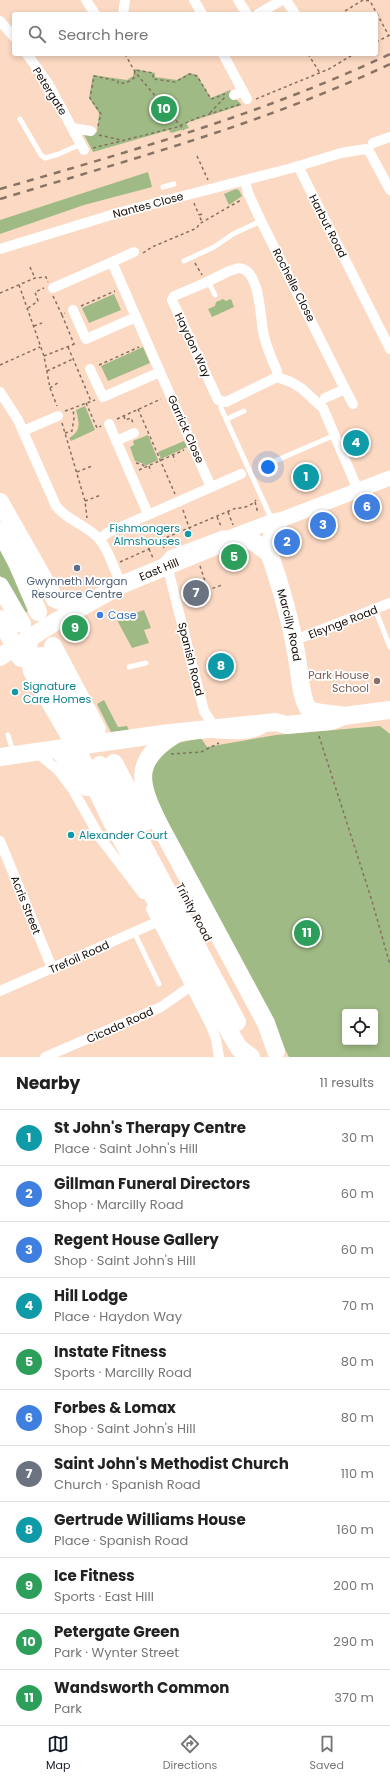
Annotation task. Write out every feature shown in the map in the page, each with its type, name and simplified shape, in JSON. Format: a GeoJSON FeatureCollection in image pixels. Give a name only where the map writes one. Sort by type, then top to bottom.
{"type":"FeatureCollection","features":[{"type":"Feature","properties":{"kind":"highway"},"geometry":{"type":"LineString","coordinates":[[0,502],[55,599],[70,605],[83,605]]}},
{"type":"Feature","properties":{"kind":"highway"},"geometry":{"type":"LineString","coordinates":[[0,531],[17,563],[38,612]]}},
{"type":"Feature","properties":{"kind":"highway"},"geometry":{"type":"LineString","coordinates":[[226,539],[254,542],[269,553]]}},
{"type":"Feature","properties":{"kind":"highway","name":"East Hill"},"geometry":{"type":"LineString","coordinates":[[0,658],[31,647],[52,623],[161,560],[196,553],[226,539]]}},
{"type":"Feature","properties":{"kind":"highway","name":"Marcilly Road"},"geometry":{"type":"LineString","coordinates":[[269,553],[276,572],[295,640],[301,689],[307,706],[311,710],[321,714],[333,713],[344,716]]}},
{"type":"Feature","properties":{"kind":"highway"},"geometry":{"type":"LineString","coordinates":[[0,586],[31,647],[90,739],[113,824]]}},
{"type":"Feature","properties":{"kind":"highway"},"geometry":{"type":"LineString","coordinates":[[0,620],[31,647],[90,739]]}},
{"type":"Feature","properties":{"kind":"highway"},"geometry":{"type":"LineString","coordinates":[[7,756],[58,749],[90,739],[177,733],[212,733],[272,722],[292,715],[299,708],[301,689]]}},
{"type":"Feature","properties":{"kind":"highway"},"geometry":{"type":"LineString","coordinates":[[272,722],[286,725],[305,724],[332,721],[344,716],[389,714]]}},
{"type":"Feature","properties":{"kind":"highway"},"geometry":{"type":"LineString","coordinates":[[177,733],[162,743],[151,754],[147,761],[143,779],[145,793],[160,826],[266,1023],[278,1054]]}},
{"type":"Feature","properties":{"kind":"highway"},"geometry":{"type":"LineString","coordinates":[[58,749],[113,824],[235,1042],[239,1048],[252,1057]]}},
{"type":"Feature","properties":{"kind":"highway","name":"Trinity Road"},"geometry":{"type":"LineString","coordinates":[[252,1057],[237,1023],[107,764],[257,1027],[278,1054]]}},
{"type":"Feature","properties":{"kind":"main road","name":"East Hill"},"geometry":{"type":"LineString","coordinates":[[226,539],[390,478]]}},
{"type":"Feature","properties":{"kind":"main road","name":"Marcilly Road"},"geometry":{"type":"LineString","coordinates":[[269,553],[268,544],[271,531],[278,520]]}},
{"type":"Feature","properties":{"kind":"street"},"geometry":{"type":"LineString","coordinates":[[86,0],[95,12]]}},
{"type":"Feature","properties":{"kind":"street"},"geometry":{"type":"LineString","coordinates":[[123,12],[126,0]]}},
{"type":"Feature","properties":{"kind":"street"},"geometry":{"type":"LineString","coordinates":[[194,0],[200,12]]}},
{"type":"Feature","properties":{"kind":"street"},"geometry":{"type":"LineString","coordinates":[[238,0],[246,12]]}},
{"type":"Feature","properties":{"kind":"street"},"geometry":{"type":"LineString","coordinates":[[261,12],[282,0]]}},
{"type":"Feature","properties":{"kind":"street"},"geometry":{"type":"LineString","coordinates":[[286,0],[294,12]]}},
{"type":"Feature","properties":{"kind":"street"},"geometry":{"type":"LineString","coordinates":[[0,21],[12,35]]}},
{"type":"Feature","properties":{"kind":"street","name":"Petergate"},"geometry":{"type":"LineString","coordinates":[[28,56],[49,85],[82,147]]}},
{"type":"Feature","properties":{"kind":"street"},"geometry":{"type":"LineString","coordinates":[[224,56],[244,98]]}},
{"type":"Feature","properties":{"kind":"street"},"geometry":{"type":"LineString","coordinates":[[72,128],[94,130]]}},
{"type":"Feature","properties":{"kind":"street"},"geometry":{"type":"LineString","coordinates":[[298,166],[370,146],[390,137]]}},
{"type":"Feature","properties":{"kind":"street"},"geometry":{"type":"LineString","coordinates":[[370,146],[390,190]]}},
{"type":"Feature","properties":{"kind":"street","name":"Nantes Close"},"geometry":{"type":"LineString","coordinates":[[0,249],[121,212],[298,166]]}},
{"type":"Feature","properties":{"kind":"street","name":"Harbut Road"},"geometry":{"type":"LineString","coordinates":[[298,166],[390,349]]}},
{"type":"Feature","properties":{"kind":"street","name":"Rochelle Close"},"geometry":{"type":"LineString","coordinates":[[244,180],[249,196],[261,221],[353,404]]}},
{"type":"Feature","properties":{"kind":"street"},"geometry":{"type":"LineString","coordinates":[[51,288],[134,252]]}},
{"type":"Feature","properties":{"kind":"street","name":"Garrick Close"},"geometry":{"type":"LineString","coordinates":[[112,262],[211,487]]}},
{"type":"Feature","properties":{"kind":"street","name":"Haydon Way"},"geometry":{"type":"LineString","coordinates":[[221,402],[218,400],[172,300],[174,296],[234,269],[242,268],[249,273],[257,291],[264,336],[277,371],[276,377]]}},
{"type":"Feature","properties":{"kind":"street"},"geometry":{"type":"LineString","coordinates":[[73,310],[86,339],[136,317]]}},
{"type":"Feature","properties":{"kind":"street"},"geometry":{"type":"LineString","coordinates":[[90,369],[103,397],[160,372]]}},
{"type":"Feature","properties":{"kind":"street"},"geometry":{"type":"LineString","coordinates":[[221,402],[226,402],[276,377],[294,383],[320,404],[358,490]]}},
{"type":"Feature","properties":{"kind":"street"},"geometry":{"type":"LineString","coordinates":[[325,398],[345,388]]}},
{"type":"Feature","properties":{"kind":"street"},"geometry":{"type":"LineString","coordinates":[[0,392],[14,412],[56,506],[60,512],[85,527],[100,539],[121,584]]}},
{"type":"Feature","properties":{"kind":"street"},"geometry":{"type":"LineString","coordinates":[[23,431],[58,416]]}},
{"type":"Feature","properties":{"kind":"street"},"geometry":{"type":"LineString","coordinates":[[108,423],[148,514]]}},
{"type":"Feature","properties":{"kind":"street"},"geometry":{"type":"LineString","coordinates":[[116,441],[134,433]]}},
{"type":"Feature","properties":{"kind":"street"},"geometry":{"type":"LineString","coordinates":[[100,539],[108,533],[148,514],[241,474]]}},
{"type":"Feature","properties":{"kind":"street","name":"Spanish Road"},"geometry":{"type":"LineString","coordinates":[[161,560],[204,711],[212,733]]}},
{"type":"Feature","properties":{"kind":"street","name":"Elsynge Road"},"geometry":{"type":"LineString","coordinates":[[295,640],[390,603]]}},
{"type":"Feature","properties":{"kind":"street"},"geometry":{"type":"LineString","coordinates":[[36,752],[55,766],[73,790],[101,839],[142,892],[211,1026],[216,1040],[219,1057]]}},
{"type":"Feature","properties":{"kind":"street","name":"Acris Street"},"geometry":{"type":"LineString","coordinates":[[0,841],[52,968]]}},
{"type":"Feature","properties":{"kind":"street","name":"Trefoil Road"},"geometry":{"type":"LineString","coordinates":[[0,991],[157,922]]}},
{"type":"Feature","properties":{"kind":"street","name":"Cicada Road"},"geometry":{"type":"LineString","coordinates":[[45,1057],[162,1007],[191,986]]}},
{"type":"Feature","properties":{"kind":"lane"},"geometry":{"type":"LineString","coordinates":[[20,119],[41,154],[45,158],[82,147]]}},
{"type":"Feature","properties":{"kind":"lane"},"geometry":{"type":"LineString","coordinates":[[163,186],[174,184]]}},
{"type":"Feature","properties":{"kind":"lane"},"geometry":{"type":"LineString","coordinates":[[184,261],[214,248],[233,234],[261,221]]}},
{"type":"Feature","properties":{"kind":"lane"},"geometry":{"type":"LineString","coordinates":[[208,282],[215,295]]}},
{"type":"Feature","properties":{"kind":"lane"},"geometry":{"type":"LineString","coordinates":[[221,402],[221,408],[278,520]]}},
{"type":"Feature","properties":{"kind":"lane"},"geometry":{"type":"LineString","coordinates":[[227,419],[244,411]]}},
{"type":"Feature","properties":{"kind":"lane"},"geometry":{"type":"LineString","coordinates":[[268,464],[335,435]]}},
{"type":"Feature","properties":{"kind":"lane"},"geometry":{"type":"LineString","coordinates":[[161,560],[170,553],[226,539]]}},
{"type":"Feature","properties":{"kind":"lane"},"geometry":{"type":"LineString","coordinates":[[375,609],[390,647]]}},
{"type":"Feature","properties":{"kind":"lane"},"geometry":{"type":"LineString","coordinates":[[129,667],[146,663]]}},
{"type":"Feature","properties":{"kind":"lane"},"geometry":{"type":"LineString","coordinates":[[7,756],[8,735]]}},
{"type":"Feature","properties":{"kind":"lane"},"geometry":{"type":"LineString","coordinates":[[134,932],[159,984]]}},
{"type":"Feature","properties":{"kind":"path"},"geometry":{"type":"LineString","coordinates":[[343,12],[363,0],[370,2],[376,12]]}},
{"type":"Feature","properties":{"kind":"path"},"geometry":{"type":"LineString","coordinates":[[378,16],[389,36],[378,41]]}},
{"type":"Feature","properties":{"kind":"path"},"geometry":{"type":"LineString","coordinates":[[126,56],[135,72],[184,130]]}},
{"type":"Feature","properties":{"kind":"path"},"geometry":{"type":"LineString","coordinates":[[309,56],[320,72]]}},
{"type":"Feature","properties":{"kind":"path"},"geometry":{"type":"LineString","coordinates":[[82,147],[122,141],[180,125],[244,98],[320,72],[350,56]]}},
{"type":"Feature","properties":{"kind":"path"},"geometry":{"type":"LineString","coordinates":[[135,72],[136,70],[153,73],[153,79],[175,82],[190,74],[197,76],[211,99],[229,92],[209,114]]}},
{"type":"Feature","properties":{"kind":"path"},"geometry":{"type":"LineString","coordinates":[[122,141],[94,130],[98,126],[101,114],[90,98],[94,76],[118,81],[118,83],[126,83],[134,78],[135,72]]}},
{"type":"Feature","properties":{"kind":"path"},"geometry":{"type":"LineString","coordinates":[[197,156],[209,184]]}},
{"type":"Feature","properties":{"kind":"path"},"geometry":{"type":"LineString","coordinates":[[134,252],[140,254],[152,247],[197,228],[202,222],[249,196]]}},
{"type":"Feature","properties":{"kind":"path"},"geometry":{"type":"LineString","coordinates":[[191,198],[200,214],[202,222]]}},
{"type":"Feature","properties":{"kind":"path"},"geometry":{"type":"LineString","coordinates":[[193,257],[200,271]]}},
{"type":"Feature","properties":{"kind":"path"},"geometry":{"type":"LineString","coordinates":[[30,267],[35,278]]}},
{"type":"Feature","properties":{"kind":"path"},"geometry":{"type":"LineString","coordinates":[[0,293],[35,278],[46,277],[58,307]]}},
{"type":"Feature","properties":{"kind":"path"},"geometry":{"type":"LineString","coordinates":[[19,285],[44,356],[50,388],[59,410],[58,416],[65,433],[65,438],[85,501],[86,520]]}},
{"type":"Feature","properties":{"kind":"path"},"geometry":{"type":"LineString","coordinates":[[28,308],[38,301],[35,292],[44,288],[51,288]]}},
{"type":"Feature","properties":{"kind":"path"},"geometry":{"type":"LineString","coordinates":[[73,310],[124,288]]}},
{"type":"Feature","properties":{"kind":"path"},"geometry":{"type":"LineString","coordinates":[[62,315],[74,344]]}},
{"type":"Feature","properties":{"kind":"path"},"geometry":{"type":"LineString","coordinates":[[34,326],[42,323]]}},
{"type":"Feature","properties":{"kind":"path"},"geometry":{"type":"LineString","coordinates":[[44,356],[86,339]]}},
{"type":"Feature","properties":{"kind":"path"},"geometry":{"type":"LineString","coordinates":[[90,369],[148,343]]}},
{"type":"Feature","properties":{"kind":"path"},"geometry":{"type":"LineString","coordinates":[[0,365],[40,346]]}},
{"type":"Feature","properties":{"kind":"path"},"geometry":{"type":"LineString","coordinates":[[68,347],[91,401]]}},
{"type":"Feature","properties":{"kind":"path"},"geometry":{"type":"LineString","coordinates":[[48,371],[73,359]]}},
{"type":"Feature","properties":{"kind":"path"},"geometry":{"type":"LineString","coordinates":[[50,388],[60,382]]}},
{"type":"Feature","properties":{"kind":"path"},"geometry":{"type":"LineString","coordinates":[[86,403],[97,428],[170,395]]}},
{"type":"Feature","properties":{"kind":"path"},"geometry":{"type":"LineString","coordinates":[[58,416],[60,413],[103,397]]}},
{"type":"Feature","properties":{"kind":"path"},"geometry":{"type":"LineString","coordinates":[[65,433],[72,431],[74,418],[73,408]]}},
{"type":"Feature","properties":{"kind":"path"},"geometry":{"type":"LineString","coordinates":[[138,409],[178,501]]}},
{"type":"Feature","properties":{"kind":"path"},"geometry":{"type":"LineString","coordinates":[[124,416],[125,420],[131,418],[134,426],[144,423]]}},
{"type":"Feature","properties":{"kind":"path"},"geometry":{"type":"LineString","coordinates":[[139,470],[193,446]]}},
{"type":"Feature","properties":{"kind":"path"},"geometry":{"type":"LineString","coordinates":[[173,455],[175,461]]}},
{"type":"Feature","properties":{"kind":"path"},"geometry":{"type":"LineString","coordinates":[[77,472],[92,466]]}},
{"type":"Feature","properties":{"kind":"path"},"geometry":{"type":"LineString","coordinates":[[149,466],[151,472]]}},
{"type":"Feature","properties":{"kind":"path"},"geometry":{"type":"LineString","coordinates":[[85,501],[101,495]]}},
{"type":"Feature","properties":{"kind":"path"},"geometry":{"type":"LineString","coordinates":[[122,561],[149,549],[151,544],[217,516],[255,502],[259,513],[253,515]]}},
{"type":"Feature","properties":{"kind":"path"},"geometry":{"type":"LineString","coordinates":[[184,512],[192,535]]}},
{"type":"Feature","properties":{"kind":"path"},"geometry":{"type":"LineString","coordinates":[[228,512],[231,520]]}},
{"type":"Feature","properties":{"kind":"path"},"geometry":{"type":"LineString","coordinates":[[217,516],[220,524]]}},
{"type":"Feature","properties":{"kind":"path"},"geometry":{"type":"LineString","coordinates":[[161,540],[161,560]]}},
{"type":"Feature","properties":{"kind":"path"},"geometry":{"type":"LineString","coordinates":[[149,549],[161,560]]}},
{"type":"Feature","properties":{"kind":"path"},"geometry":{"type":"LineString","coordinates":[[196,553],[208,590],[222,585]]}},
{"type":"Feature","properties":{"kind":"path"},"geometry":{"type":"LineString","coordinates":[[317,730],[372,901],[390,965]]}},
{"type":"Feature","properties":{"kind":"path"},"geometry":{"type":"LineString","coordinates":[[167,755],[201,752],[212,733]]}},
{"type":"Feature","properties":{"kind":"green space"},"geometry":{"type":"Polygon","coordinates":[[[135,69],[155,73],[155,77],[177,80],[189,73],[197,75],[211,98],[230,90],[242,105],[186,123],[189,128],[171,133],[169,130],[93,152],[84,135],[97,132],[99,113],[89,98],[93,75],[127,80],[133,76],[135,69]]]}},
{"type":"Feature","properties":{"kind":"green space"},"geometry":{"type":"Polygon","coordinates":[[[148,172],[152,187],[84,205],[0,234],[0,220],[148,172]]]}},
{"type":"Feature","properties":{"kind":"green space"},"geometry":{"type":"Polygon","coordinates":[[[236,189],[239,190],[242,196],[229,205],[224,194],[236,189]]]}},
{"type":"Feature","properties":{"kind":"green space"},"geometry":{"type":"Polygon","coordinates":[[[114,294],[121,310],[89,323],[82,308],[114,294]]]}},
{"type":"Feature","properties":{"kind":"green space"},"geometry":{"type":"Polygon","coordinates":[[[223,299],[226,301],[231,299],[234,307],[212,317],[208,309],[215,306],[216,302],[223,299]]]}},
{"type":"Feature","properties":{"kind":"green space"},"geometry":{"type":"Polygon","coordinates":[[[143,347],[150,363],[108,381],[101,366],[143,347]]]}},
{"type":"Feature","properties":{"kind":"green space"},"geometry":{"type":"Polygon","coordinates":[[[85,406],[95,430],[71,441],[69,438],[78,429],[76,410],[85,406]]]}},
{"type":"Feature","properties":{"kind":"green space"},"geometry":{"type":"Polygon","coordinates":[[[148,435],[158,460],[145,466],[144,464],[135,461],[130,447],[134,445],[133,441],[148,435]]]}},
{"type":"Feature","properties":{"kind":"green space"},"geometry":{"type":"Polygon","coordinates":[[[184,441],[187,447],[161,459],[158,452],[184,441]]]}},
{"type":"Feature","properties":{"kind":"green space"},"geometry":{"type":"Polygon","coordinates":[[[0,548],[30,610],[23,614],[0,575],[0,548]]]}},
{"type":"Feature","properties":{"kind":"green space"},"geometry":{"type":"Polygon","coordinates":[[[144,610],[151,628],[144,630],[149,643],[132,648],[117,620],[144,610]]]}},
{"type":"Feature","properties":{"kind":"green space"},"geometry":{"type":"Polygon","coordinates":[[[104,700],[118,727],[127,726],[129,730],[111,732],[97,704],[104,700]]]}},
{"type":"Feature","properties":{"kind":"green space"},"geometry":{"type":"Polygon","coordinates":[[[380,726],[390,734],[390,1057],[289,1057],[150,791],[152,765],[174,744],[201,738],[207,747],[276,735],[380,726]]]}},
{"type":"Feature","properties":{"kind":"railway"},"geometry":{"type":"LineString","coordinates":[[0,189],[148,145],[246,113],[295,95],[390,54]]}},
{"type":"Feature","properties":{"kind":"railway"},"geometry":{"type":"LineString","coordinates":[[0,199],[198,139],[295,104],[390,64]]}},
{"type":"Feature","properties":{"kind":"place","name":"Petergate Green"},"geometry":{"type":"Point","coordinates":[164,109]}},
{"type":"Feature","properties":{"kind":"place","name":"Hill Lodge"},"geometry":{"type":"Point","coordinates":[356,443]}},
{"type":"Feature","properties":{"kind":"place","name":"St John's Therapy Centre"},"geometry":{"type":"Point","coordinates":[306,477]}},
{"type":"Feature","properties":{"kind":"place","name":"Forbes & Lomax"},"geometry":{"type":"Point","coordinates":[367,507]}},
{"type":"Feature","properties":{"kind":"place","name":"Regent House Gallery"},"geometry":{"type":"Point","coordinates":[323,525]}},
{"type":"Feature","properties":{"kind":"place","name":"Fishmongers Almshouses"},"geometry":{"type":"Point","coordinates":[188,534]}},
{"type":"Feature","properties":{"kind":"place","name":"Gillman Funeral Directors"},"geometry":{"type":"Point","coordinates":[287,542]}},
{"type":"Feature","properties":{"kind":"place","name":"Instate Fitness"},"geometry":{"type":"Point","coordinates":[234,557]}},
{"type":"Feature","properties":{"kind":"place","name":"Gwynneth Morgan Resource Centre"},"geometry":{"type":"Point","coordinates":[77,568]}},
{"type":"Feature","properties":{"kind":"place","name":"Saint John's Methodist Church"},"geometry":{"type":"Point","coordinates":[196,593]}},
{"type":"Feature","properties":{"kind":"place","name":"Case"},"geometry":{"type":"Point","coordinates":[100,615]}},
{"type":"Feature","properties":{"kind":"place","name":"Ice Fitness"},"geometry":{"type":"Point","coordinates":[75,628]}},
{"type":"Feature","properties":{"kind":"place","name":"Gertrude Williams House"},"geometry":{"type":"Point","coordinates":[221,666]}},
{"type":"Feature","properties":{"kind":"place","name":"Park House School"},"geometry":{"type":"Point","coordinates":[377,681]}},
{"type":"Feature","properties":{"kind":"place","name":"Signature Care Homes"},"geometry":{"type":"Point","coordinates":[15,692]}},
{"type":"Feature","properties":{"kind":"place","name":"Alexander Court"},"geometry":{"type":"Point","coordinates":[71,835]}},
{"type":"Feature","properties":{"kind":"place","name":"Wandsworth Common"},"geometry":{"type":"Point","coordinates":[307,933]}}]}
